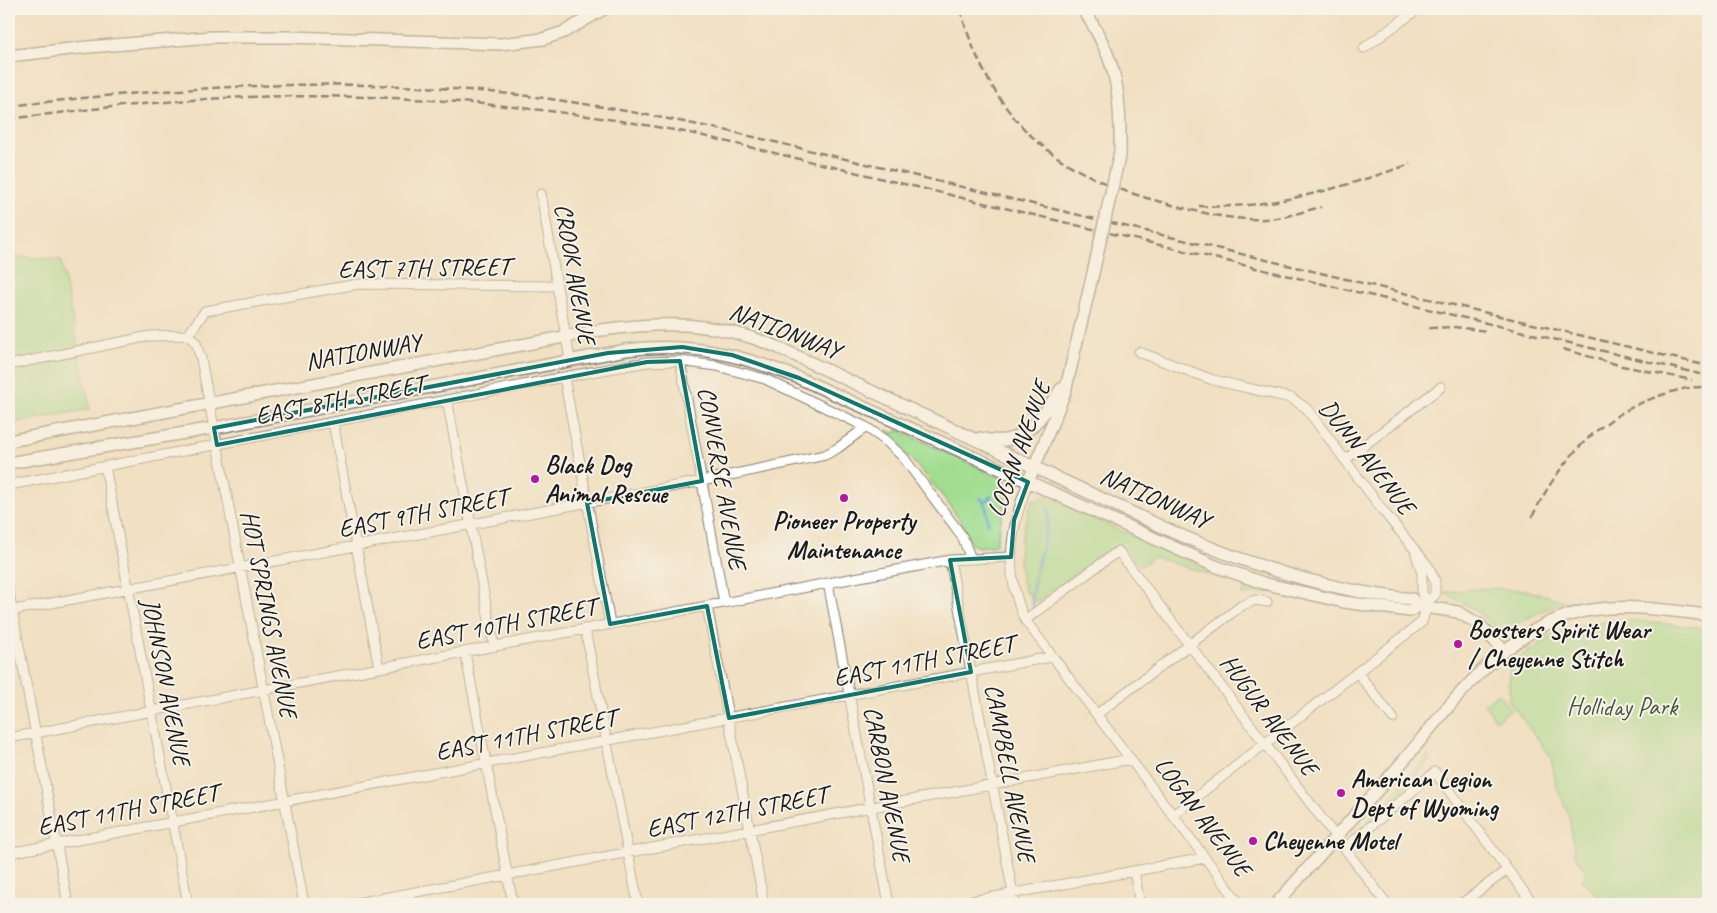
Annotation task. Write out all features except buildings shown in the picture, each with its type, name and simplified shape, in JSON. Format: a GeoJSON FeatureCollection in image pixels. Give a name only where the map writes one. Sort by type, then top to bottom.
{"type":"FeatureCollection","features":[{"type":"Feature","properties":{"kind":"main road"},"geometry":{"type":"LineString","coordinates":[[9,56],[137,42],[212,37],[289,37],[501,44],[543,39],[564,32],[604,9]]}},
{"type":"Feature","properties":{"kind":"main road","name":"LOGAN AVENUE"},"geometry":{"type":"LineString","coordinates":[[1028,482],[1056,416],[1068,379],[1120,152],[1119,98],[1112,64],[1103,42],[1083,9]]}},
{"type":"Feature","properties":{"kind":"main road","name":"NATIONWAY"},"geometry":{"type":"LineString","coordinates":[[9,441],[632,326],[667,323],[718,328],[777,347],[1180,535],[1252,564],[1349,589],[1412,599],[1425,605],[1452,610],[1468,616],[1484,629],[1504,651]]}},
{"type":"Feature","properties":{"kind":"main road","name":"NATIONWAY"},"geometry":{"type":"LineString","coordinates":[[9,463],[214,428],[626,350],[667,347],[700,349],[732,354],[780,370],[830,390],[1198,559],[1250,579],[1356,604],[1409,611],[1425,605]]}},
{"type":"Feature","properties":{"kind":"main road"},"geometry":{"type":"LineString","coordinates":[[955,431],[990,440],[1005,440],[1020,436],[1040,419],[1068,379]]}},
{"type":"Feature","properties":{"kind":"main road"},"geometry":{"type":"LineString","coordinates":[[1276,904],[1476,678],[1517,641],[1547,624],[1571,614],[1590,611],[1639,608],[1708,615]]}},
{"type":"Feature","properties":{"kind":"street"},"geometry":{"type":"LineString","coordinates":[[1364,48],[1418,9]]}},
{"type":"Feature","properties":{"kind":"street","name":"CROOK AVENUE"},"geometry":{"type":"LineString","coordinates":[[541,194],[570,360]]}},
{"type":"Feature","properties":{"kind":"street","name":"EAST 7TH STREET"},"geometry":{"type":"LineString","coordinates":[[188,334],[205,311],[358,284],[556,286]]}},
{"type":"Feature","properties":{"kind":"street"},"geometry":{"type":"LineString","coordinates":[[9,365],[150,336],[188,334]]}},
{"type":"Feature","properties":{"kind":"street","name":"HOT SPRINGS AVENUE"},"geometry":{"type":"LineString","coordinates":[[188,334],[196,343],[201,359],[304,904]]}},
{"type":"Feature","properties":{"kind":"street","name":"DUNN AVENUE"},"geometry":{"type":"LineString","coordinates":[[1139,352],[1213,380],[1291,398],[1309,412],[1415,550],[1422,573],[1422,594],[1425,605]]}},
{"type":"Feature","properties":{"kind":"street"},"geometry":{"type":"LineString","coordinates":[[680,361],[717,366],[765,379],[866,427],[886,441],[903,457],[962,536],[971,559]]}},
{"type":"Feature","properties":{"kind":"street","name":"EAST 8TH STREET"},"geometry":{"type":"LineString","coordinates":[[9,485],[564,377],[647,362],[680,361]]}},
{"type":"Feature","properties":{"kind":"street","name":"CONVERSE AVENUE"},"geometry":{"type":"LineString","coordinates":[[680,361],[724,603]]}},
{"type":"Feature","properties":{"kind":"street","name":"CROOK AVENUE"},"geometry":{"type":"LineString","coordinates":[[564,377],[610,624]]}},
{"type":"Feature","properties":{"kind":"street"},"geometry":{"type":"LineString","coordinates":[[1346,460],[1441,386]]}},
{"type":"Feature","properties":{"kind":"street"},"geometry":{"type":"LineString","coordinates":[[447,400],[494,646]]}},
{"type":"Feature","properties":{"kind":"street"},"geometry":{"type":"LineString","coordinates":[[333,422],[379,668]]}},
{"type":"Feature","properties":{"kind":"street","name":"EAST 9TH STREET"},"geometry":{"type":"LineString","coordinates":[[10,611],[702,481],[825,455],[838,448],[866,427]]}},
{"type":"Feature","properties":{"kind":"street","name":"JOHNSON AVENUE"},"geometry":{"type":"LineString","coordinates":[[105,466],[188,904]]}},
{"type":"Feature","properties":{"kind":"street","name":"LOGAN AVENUE"},"geometry":{"type":"LineString","coordinates":[[1028,482],[1014,520],[1011,557],[1014,586],[1025,620],[1051,657],[1097,714],[1240,904]]}},
{"type":"Feature","properties":{"kind":"street","name":"EAST 11TH STREET"},"geometry":{"type":"LineString","coordinates":[[1025,620],[1118,551]]}},
{"type":"Feature","properties":{"kind":"street","name":"HUGUR AVENUE"},"geometry":{"type":"LineString","coordinates":[[1118,551],[1387,904]]}},
{"type":"Feature","properties":{"kind":"street","name":"EAST 10TH STREET"},"geometry":{"type":"LineString","coordinates":[[9,738],[950,560],[1011,557]]}},
{"type":"Feature","properties":{"kind":"street","name":"CAMPBELL AVENUE"},"geometry":{"type":"LineString","coordinates":[[950,560],[1015,904]]}},
{"type":"Feature","properties":{"kind":"street","name":"CARBON AVENUE"},"geometry":{"type":"LineString","coordinates":[[828,583],[889,904]]}},
{"type":"Feature","properties":{"kind":"street"},"geometry":{"type":"LineString","coordinates":[[9,593],[10,611],[68,904]]}},
{"type":"Feature","properties":{"kind":"street"},"geometry":{"type":"LineString","coordinates":[[1097,714],[1250,600],[1267,602]]}},
{"type":"Feature","properties":{"kind":"street"},"geometry":{"type":"LineString","coordinates":[[1173,815],[1418,626],[1425,605]]}},
{"type":"Feature","properties":{"kind":"street"},"geometry":{"type":"LineString","coordinates":[[707,606],[764,904]]}},
{"type":"Feature","properties":{"kind":"street"},"geometry":{"type":"LineString","coordinates":[[585,629],[638,904]]}},
{"type":"Feature","properties":{"kind":"street"},"geometry":{"type":"LineString","coordinates":[[465,652],[513,904]]}},
{"type":"Feature","properties":{"kind":"street","name":"EAST 11TH STREET"},"geometry":{"type":"LineString","coordinates":[[9,853],[1051,657]]}},
{"type":"Feature","properties":{"kind":"street"},"geometry":{"type":"LineString","coordinates":[[1357,672],[1393,718]]}},
{"type":"Feature","properties":{"kind":"street","name":"EAST 12TH STREET"},"geometry":{"type":"LineString","coordinates":[[351,904],[1131,759]]}},
{"type":"Feature","properties":{"kind":"street"},"geometry":{"type":"LineString","coordinates":[[1345,848],[1435,772],[1534,904]]}},
{"type":"Feature","properties":{"kind":"street"},"geometry":{"type":"LineString","coordinates":[[955,904],[1205,858]]}},
{"type":"Feature","properties":{"kind":"street"},"geometry":{"type":"LineString","coordinates":[[1461,904],[1507,870]]}},
{"type":"Feature","properties":{"kind":"street"},"geometry":{"type":"LineString","coordinates":[[1134,871],[1140,904]]}},
{"type":"Feature","properties":{"kind":"highlighted area"},"geometry":{"type":"Polygon","coordinates":[[[682,347],[732,355],[799,378],[1028,482],[1014,520],[1011,557],[950,560],[971,672],[729,718],[707,606],[610,624],[587,503],[702,481],[680,361],[647,362],[217,445],[214,428],[608,353],[682,347]]]}},
{"type":"Feature","properties":{"kind":"green space"},"geometry":{"type":"Polygon","coordinates":[[[9,256],[61,260],[90,409],[9,424],[9,256]]]}},
{"type":"Feature","properties":{"kind":"green space"},"geometry":{"type":"Polygon","coordinates":[[[887,430],[894,433],[898,430],[1007,481],[1001,485],[1007,491],[996,545],[978,547],[971,544],[958,517],[947,501],[906,454],[883,434],[887,430]]]}},
{"type":"Feature","properties":{"kind":"green space"},"geometry":{"type":"Polygon","coordinates":[[[1044,494],[1186,560],[1274,590],[1274,592],[1241,595],[1248,587],[1154,557],[1140,567],[1123,549],[1114,548],[1033,604],[1029,593],[1026,593],[1022,581],[1019,557],[1020,545],[1033,499],[1038,501],[1044,494]]]}},
{"type":"Feature","properties":{"kind":"green space"},"geometry":{"type":"Polygon","coordinates":[[[1489,588],[1525,590],[1569,602],[1544,610],[1504,630],[1495,627],[1472,608],[1444,592],[1489,588]]]}},
{"type":"Feature","properties":{"kind":"green space","name":"Holliday Park"},"geometry":{"type":"Polygon","coordinates":[[[1625,620],[1708,628],[1708,904],[1605,904],[1582,879],[1587,873],[1575,855],[1569,816],[1556,785],[1551,757],[1509,701],[1510,664],[1515,660],[1554,635],[1590,623],[1625,620]]]}},
{"type":"Feature","properties":{"kind":"green space"},"geometry":{"type":"Polygon","coordinates":[[[1498,693],[1511,710],[1496,720],[1484,704],[1498,693]]]}},
{"type":"Feature","properties":{"kind":"green space"},"geometry":{"type":"Polygon","coordinates":[[[1428,756],[1430,759],[1390,806],[1366,824],[1428,756]]]}},
{"type":"Feature","properties":{"kind":"waterway"},"geometry":{"type":"LineString","coordinates":[[984,503],[991,496]]}},
{"type":"Feature","properties":{"kind":"waterway"},"geometry":{"type":"LineString","coordinates":[[980,497],[986,506],[988,525]]}},
{"type":"Feature","properties":{"kind":"waterway"},"geometry":{"type":"LineString","coordinates":[[1037,617],[1033,607],[1032,594],[1048,520],[1048,508]]}},
{"type":"Feature","properties":{"kind":"railway"},"geometry":{"type":"LineString","coordinates":[[960,9],[973,48],[989,81],[1009,111],[1031,136],[1058,157],[1088,175],[1122,190],[1161,202],[1233,218],[1277,218],[1321,207]]}},
{"type":"Feature","properties":{"kind":"railway"},"geometry":{"type":"LineString","coordinates":[[9,106],[175,90],[286,85],[397,86],[453,89],[559,100],[733,132],[1708,366]]}},
{"type":"Feature","properties":{"kind":"railway"},"geometry":{"type":"LineString","coordinates":[[9,119],[197,100],[283,96],[402,98],[461,102],[578,115],[695,134],[1708,376]]}},
{"type":"Feature","properties":{"kind":"railway"},"geometry":{"type":"LineString","coordinates":[[1199,206],[1226,206],[1280,201],[1359,181],[1411,164]]}},
{"type":"Feature","properties":{"kind":"railway"},"geometry":{"type":"LineString","coordinates":[[1429,328],[1454,327],[1488,331]]}},
{"type":"Feature","properties":{"kind":"railway"},"geometry":{"type":"LineString","coordinates":[[1563,349],[1622,366],[1692,380]]}},
{"type":"Feature","properties":{"kind":"railway"},"geometry":{"type":"LineString","coordinates":[[1532,517],[1554,478],[1582,444],[1598,430],[1635,406],[1656,397],[1681,389],[1708,387]]}},
{"type":"Feature","properties":{"kind":"place","name":"Black Dog Animal Rescue"},"geometry":{"type":"Point","coordinates":[535,479]}},
{"type":"Feature","properties":{"kind":"place","name":"Pioneer Property Maintenance"},"geometry":{"type":"Point","coordinates":[844,498]}},
{"type":"Feature","properties":{"kind":"place","name":"Boosters Spirit Wear / Cheyenne Stitch"},"geometry":{"type":"Point","coordinates":[1458,644]}},
{"type":"Feature","properties":{"kind":"place","name":"American Legion Dept of Wyoming"},"geometry":{"type":"Point","coordinates":[1341,793]}},
{"type":"Feature","properties":{"kind":"place","name":"Cheyenne Motel"},"geometry":{"type":"Point","coordinates":[1253,841]}}]}
